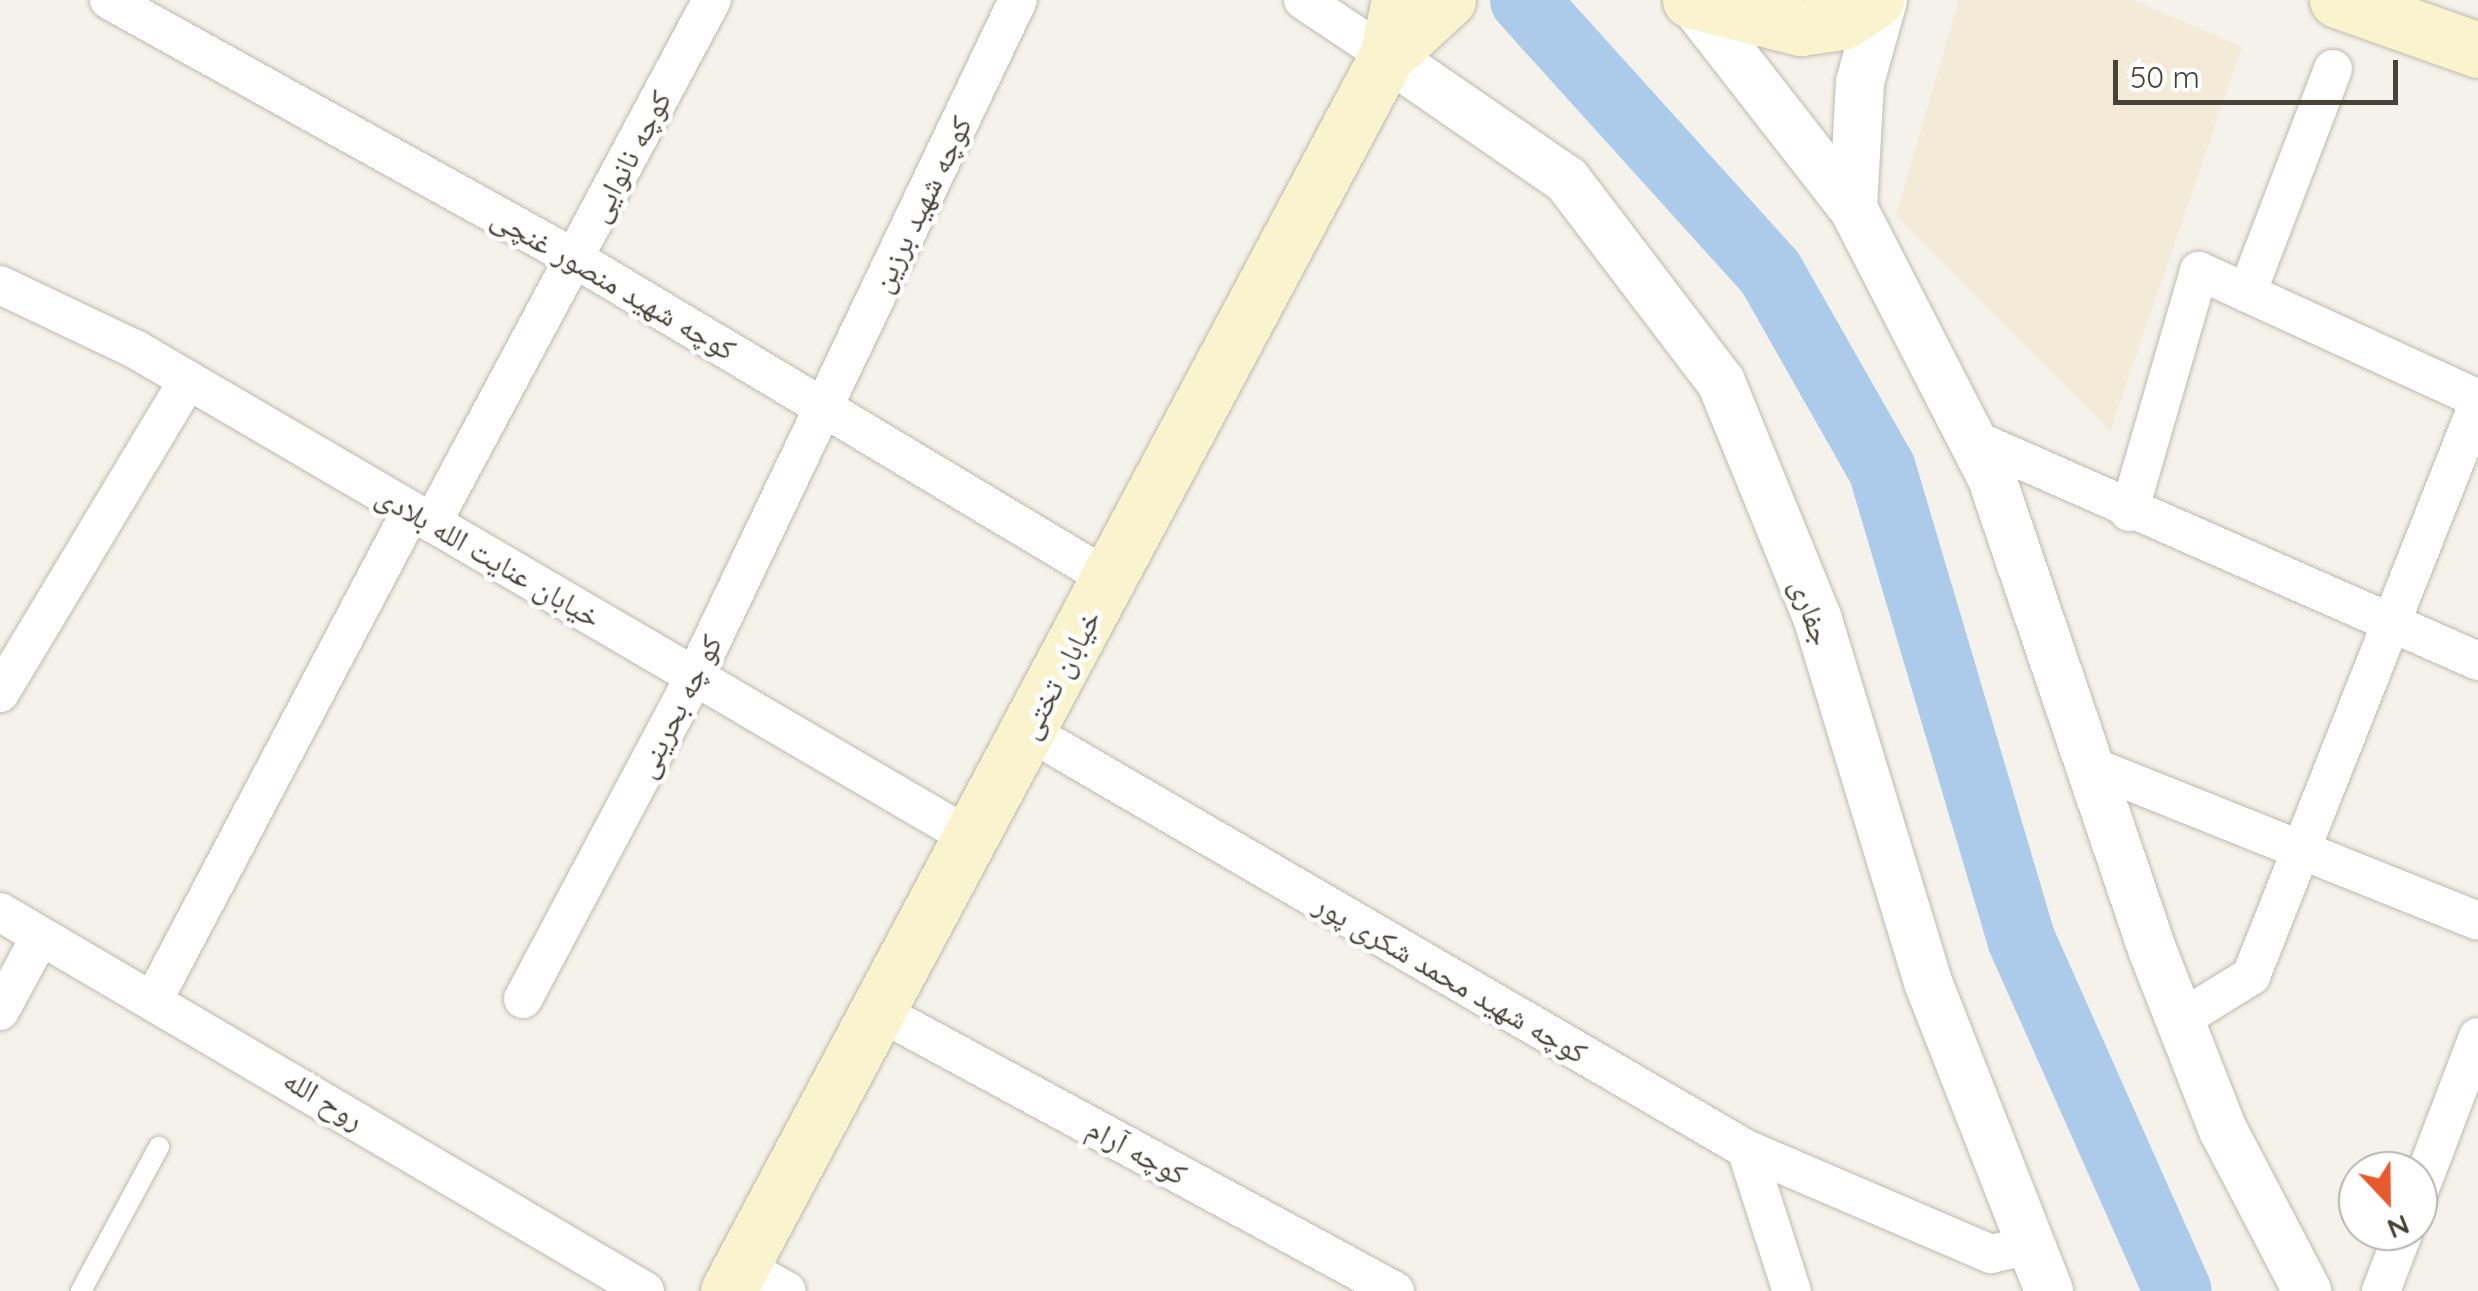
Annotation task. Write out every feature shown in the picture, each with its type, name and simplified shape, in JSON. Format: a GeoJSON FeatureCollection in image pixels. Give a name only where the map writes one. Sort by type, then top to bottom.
{"type":"FeatureCollection","features":[{"type":"Feature","properties":{"kind":"main road"},"geometry":{"type":"LineString","coordinates":[[1690,0],[1800,28],[1843,22],[1880,0]]}},
{"type":"Feature","properties":{"kind":"main road"},"geometry":{"type":"LineString","coordinates":[[2337,0],[2478,50]]}},
{"type":"Feature","properties":{"kind":"main road","name":"خیابان تختی"},"geometry":{"type":"LineString","coordinates":[[752,1283],[878,1011],[1412,17]]}},
{"type":"Feature","properties":{"kind":"street","name":"کوچه شهید منصور غنچی"},"geometry":{"type":"LineString","coordinates":[[109,0],[574,258],[1111,580]]}},
{"type":"Feature","properties":{"kind":"street","name":"کوچه نانوایی"},"geometry":{"type":"LineString","coordinates":[[154,998],[422,517],[574,258],[712,0]]}},
{"type":"Feature","properties":{"kind":"street","name":"کوچه شهید برزین"},"geometry":{"type":"LineString","coordinates":[[823,408],[1018,0]]}},
{"type":"Feature","properties":{"kind":"street"},"geometry":{"type":"LineString","coordinates":[[1303,0],[1412,17]]}},
{"type":"Feature","properties":{"kind":"street"},"geometry":{"type":"LineString","coordinates":[[1690,0],[1853,208],[1991,476],[2086,764],[2180,1020],[2224,1130],[2307,1291]]}},
{"type":"Feature","properties":{"kind":"street"},"geometry":{"type":"LineString","coordinates":[[1853,208],[1860,82],[1880,0]]}},
{"type":"Feature","properties":{"kind":"street","name":"جفاری"},"geometry":{"type":"LineString","coordinates":[[1412,17],[1567,180],[1722,382],[1818,620],[1928,982],[2049,1291]]}},
{"type":"Feature","properties":{"kind":"street"},"geometry":{"type":"LineString","coordinates":[[2247,292],[2333,69]]}},
{"type":"Feature","properties":{"kind":"street"},"geometry":{"type":"LineString","coordinates":[[2129,512],[2199,271],[2478,401],[2251,976],[2180,1020]]}},
{"type":"Feature","properties":{"kind":"street","name":"خیابان عنایت الله بلادی"},"geometry":{"type":"LineString","coordinates":[[0,285],[188,380],[971,838]]}},
{"type":"Feature","properties":{"kind":"street"},"geometry":{"type":"LineString","coordinates":[[0,693],[188,380]]}},
{"type":"Feature","properties":{"kind":"street","name":"کو چه بحرینی"},"geometry":{"type":"LineString","coordinates":[[522,999],[695,676],[823,408]]}},
{"type":"Feature","properties":{"kind":"street"},"geometry":{"type":"LineString","coordinates":[[1971,438],[2129,512],[2478,662]]}},
{"type":"Feature","properties":{"kind":"street","name":"کوچه شهید محمد شکری پور"},"geometry":{"type":"LineString","coordinates":[[1028,731],[1746,1150],[1991,1254],[2031,1245]]}},
{"type":"Feature","properties":{"kind":"street"},"geometry":{"type":"LineString","coordinates":[[2086,764],[2478,921]]}},
{"type":"Feature","properties":{"kind":"street","name":"روح الله"},"geometry":{"type":"LineString","coordinates":[[0,912],[154,998],[644,1291]]}},
{"type":"Feature","properties":{"kind":"street"},"geometry":{"type":"LineString","coordinates":[[0,1011],[40,937]]}},
{"type":"Feature","properties":{"kind":"street","name":"کوچه آرام"},"geometry":{"type":"LineString","coordinates":[[878,1011],[1395,1291]]}},
{"type":"Feature","properties":{"kind":"street"},"geometry":{"type":"LineString","coordinates":[[2434,1151],[2478,1037]]}},
{"type":"Feature","properties":{"kind":"street"},"geometry":{"type":"LineString","coordinates":[[1746,1150],[1792,1291]]}},
{"type":"Feature","properties":{"kind":"street"},"geometry":{"type":"LineString","coordinates":[[2381,1291],[2396,1251]]}},
{"type":"Feature","properties":{"kind":"lane"},"geometry":{"type":"LineString","coordinates":[[81,1291],[159,1147]]}},
{"type":"Feature","properties":{"kind":"shaded area"},"geometry":{"type":"Polygon","coordinates":[[[1959,0],[2133,0],[2242,47],[2110,431],[1896,215],[1959,0]]]}},
{"type":"Feature","properties":{"kind":"waterway"},"geometry":{"type":"LineString","coordinates":[[1524,0],[1770,272],[1882,469],[2021,939],[2178,1291]]}}]}
